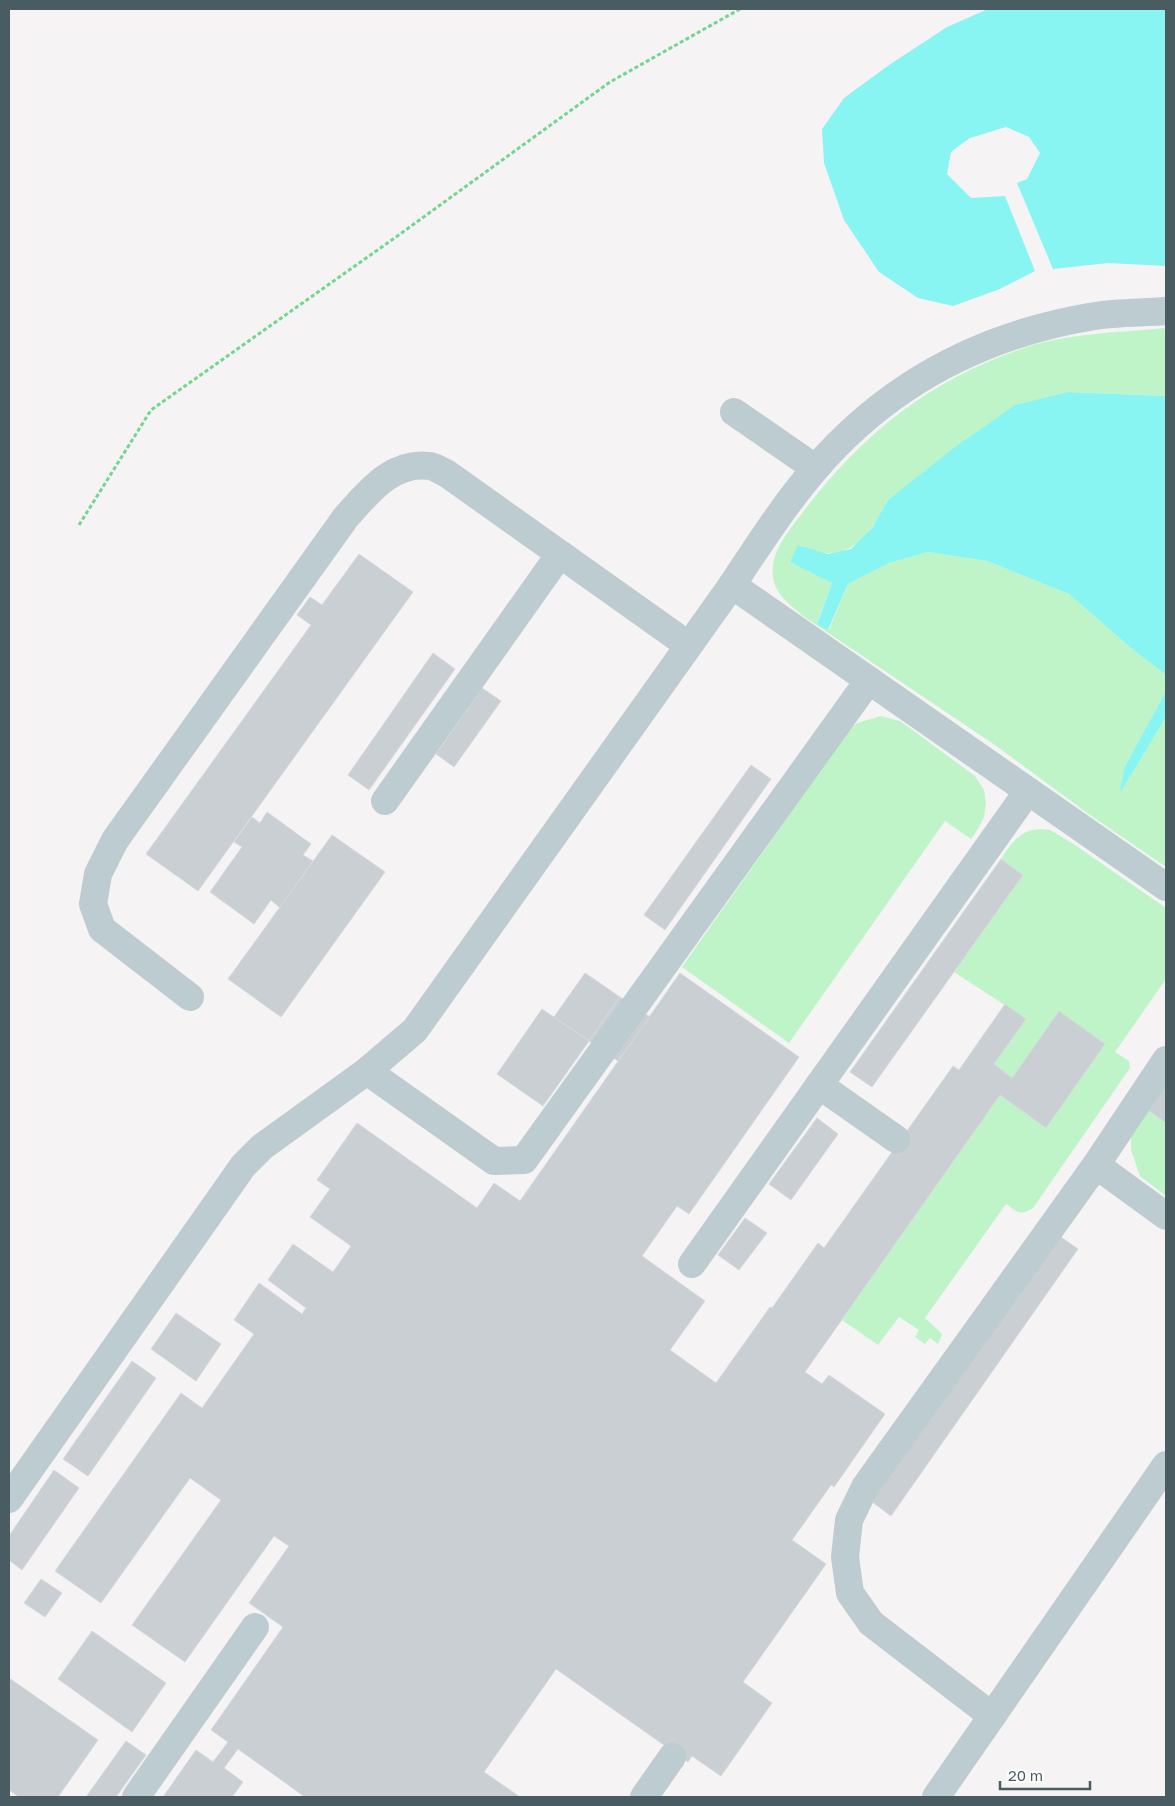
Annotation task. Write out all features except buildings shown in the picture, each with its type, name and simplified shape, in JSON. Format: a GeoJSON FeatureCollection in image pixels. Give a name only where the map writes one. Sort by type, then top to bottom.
{"type":"FeatureCollection","features":[{"type":"Feature","properties":{"kind":"lane"},"geometry":{"type":"LineString","coordinates":[[9,1499],[243,1166],[262,1147],[367,1071],[415,1030],[732,585],[778,516],[816,468],[862,422],[896,394],[955,358],[1018,334],[1095,316],[1166,311]]}},
{"type":"Feature","properties":{"kind":"lane"},"geometry":{"type":"LineString","coordinates":[[734,412],[816,468]]}},
{"type":"Feature","properties":{"kind":"lane"},"geometry":{"type":"LineString","coordinates":[[190,997],[102,929],[93,904],[98,874],[115,840],[346,517],[381,480],[408,466],[430,466],[446,473],[688,645]]}},
{"type":"Feature","properties":{"kind":"lane"},"geometry":{"type":"LineString","coordinates":[[385,801],[560,554]]}},
{"type":"Feature","properties":{"kind":"lane"},"geometry":{"type":"LineString","coordinates":[[732,585],[1166,887]]}},
{"type":"Feature","properties":{"kind":"lane"},"geometry":{"type":"LineString","coordinates":[[367,1071],[494,1161],[524,1160],[869,680]]}},
{"type":"Feature","properties":{"kind":"lane"},"geometry":{"type":"LineString","coordinates":[[692,1264],[1028,791]]}},
{"type":"Feature","properties":{"kind":"lane"},"geometry":{"type":"LineString","coordinates":[[992,1716],[871,1623],[850,1592],[845,1557],[849,1520],[865,1487],[1096,1165],[1166,1060]]}},
{"type":"Feature","properties":{"kind":"lane"},"geometry":{"type":"LineString","coordinates":[[819,1085],[896,1139]]}},
{"type":"Feature","properties":{"kind":"lane"},"geometry":{"type":"LineString","coordinates":[[1096,1165],[1166,1216]]}},
{"type":"Feature","properties":{"kind":"lane"},"geometry":{"type":"LineString","coordinates":[[936,1797],[1166,1465]]}},
{"type":"Feature","properties":{"kind":"lane"},"geometry":{"type":"LineString","coordinates":[[136,1797],[255,1627]]}},
{"type":"Feature","properties":{"kind":"lane"},"geometry":{"type":"LineString","coordinates":[[644,1797],[672,1756]]}},
{"type":"Feature","properties":{"kind":"path"},"geometry":{"type":"LineString","coordinates":[[79,525],[151,410],[396,237],[610,82],[740,9]]}},
{"type":"Feature","properties":{"kind":"green space"},"geometry":{"type":"Polygon","coordinates":[[[1166,329],[1166,396],[1069,392],[888,500],[872,527],[858,543],[840,552],[825,553],[799,545],[832,583],[817,623],[829,630],[848,584],[889,563],[928,552],[987,561],[1069,594],[1132,649],[1166,675],[1166,691],[1124,768],[1121,791],[1166,717],[1166,867],[1090,815],[995,745],[803,616],[779,592],[774,582],[773,572],[773,562],[780,544],[826,484],[875,434],[901,412],[929,393],[958,376],[990,361],[1041,343],[1075,336],[1166,329]]]}},
{"type":"Feature","properties":{"kind":"green space"},"geometry":{"type":"Polygon","coordinates":[[[881,716],[900,721],[975,776],[984,790],[986,803],[984,817],[971,839],[945,821],[789,1043],[682,967],[848,731],[857,723],[881,716]]]}},
{"type":"Feature","properties":{"kind":"green space"},"geometry":{"type":"Polygon","coordinates":[[[1050,830],[1166,908],[1166,979],[1115,1052],[1129,1061],[1130,1068],[1033,1208],[1021,1213],[1006,1204],[925,1318],[942,1334],[938,1344],[930,1338],[925,1344],[915,1337],[919,1330],[899,1317],[878,1345],[842,1320],[1000,1095],[1046,1128],[1105,1044],[1058,1012],[1012,1078],[994,1064],[1026,1019],[954,972],[1023,875],[1001,859],[1006,851],[1016,839],[1029,831],[1050,830]]]}},
{"type":"Feature","properties":{"kind":"green space"},"geometry":{"type":"Polygon","coordinates":[[[1166,1081],[1166,1196],[1140,1176],[1131,1150],[1131,1139],[1135,1125],[1166,1081]]]}},
{"type":"Feature","properties":{"kind":"water"},"geometry":{"type":"Polygon","coordinates":[[[988,9],[1166,9],[1166,266],[1108,263],[1053,269],[1017,183],[1027,179],[1040,153],[1029,137],[1006,127],[970,138],[951,152],[947,174],[971,198],[1005,196],[1035,271],[1000,289],[953,306],[918,298],[879,272],[844,220],[824,163],[822,129],[844,98],[889,65],[947,27],[988,9]]]}},
{"type":"Feature","properties":{"kind":"water"},"geometry":{"type":"Polygon","coordinates":[[[1069,392],[1166,396],[1166,675],[1132,649],[1069,594],[987,561],[928,552],[889,563],[848,584],[828,630],[817,624],[832,583],[790,562],[798,545],[828,554],[851,549],[872,528],[888,500],[955,447],[1015,405],[1069,392]]]}},
{"type":"Feature","properties":{"kind":"water"},"geometry":{"type":"Polygon","coordinates":[[[1166,691],[1166,717],[1120,793],[1124,768],[1166,691]]]}}]}
